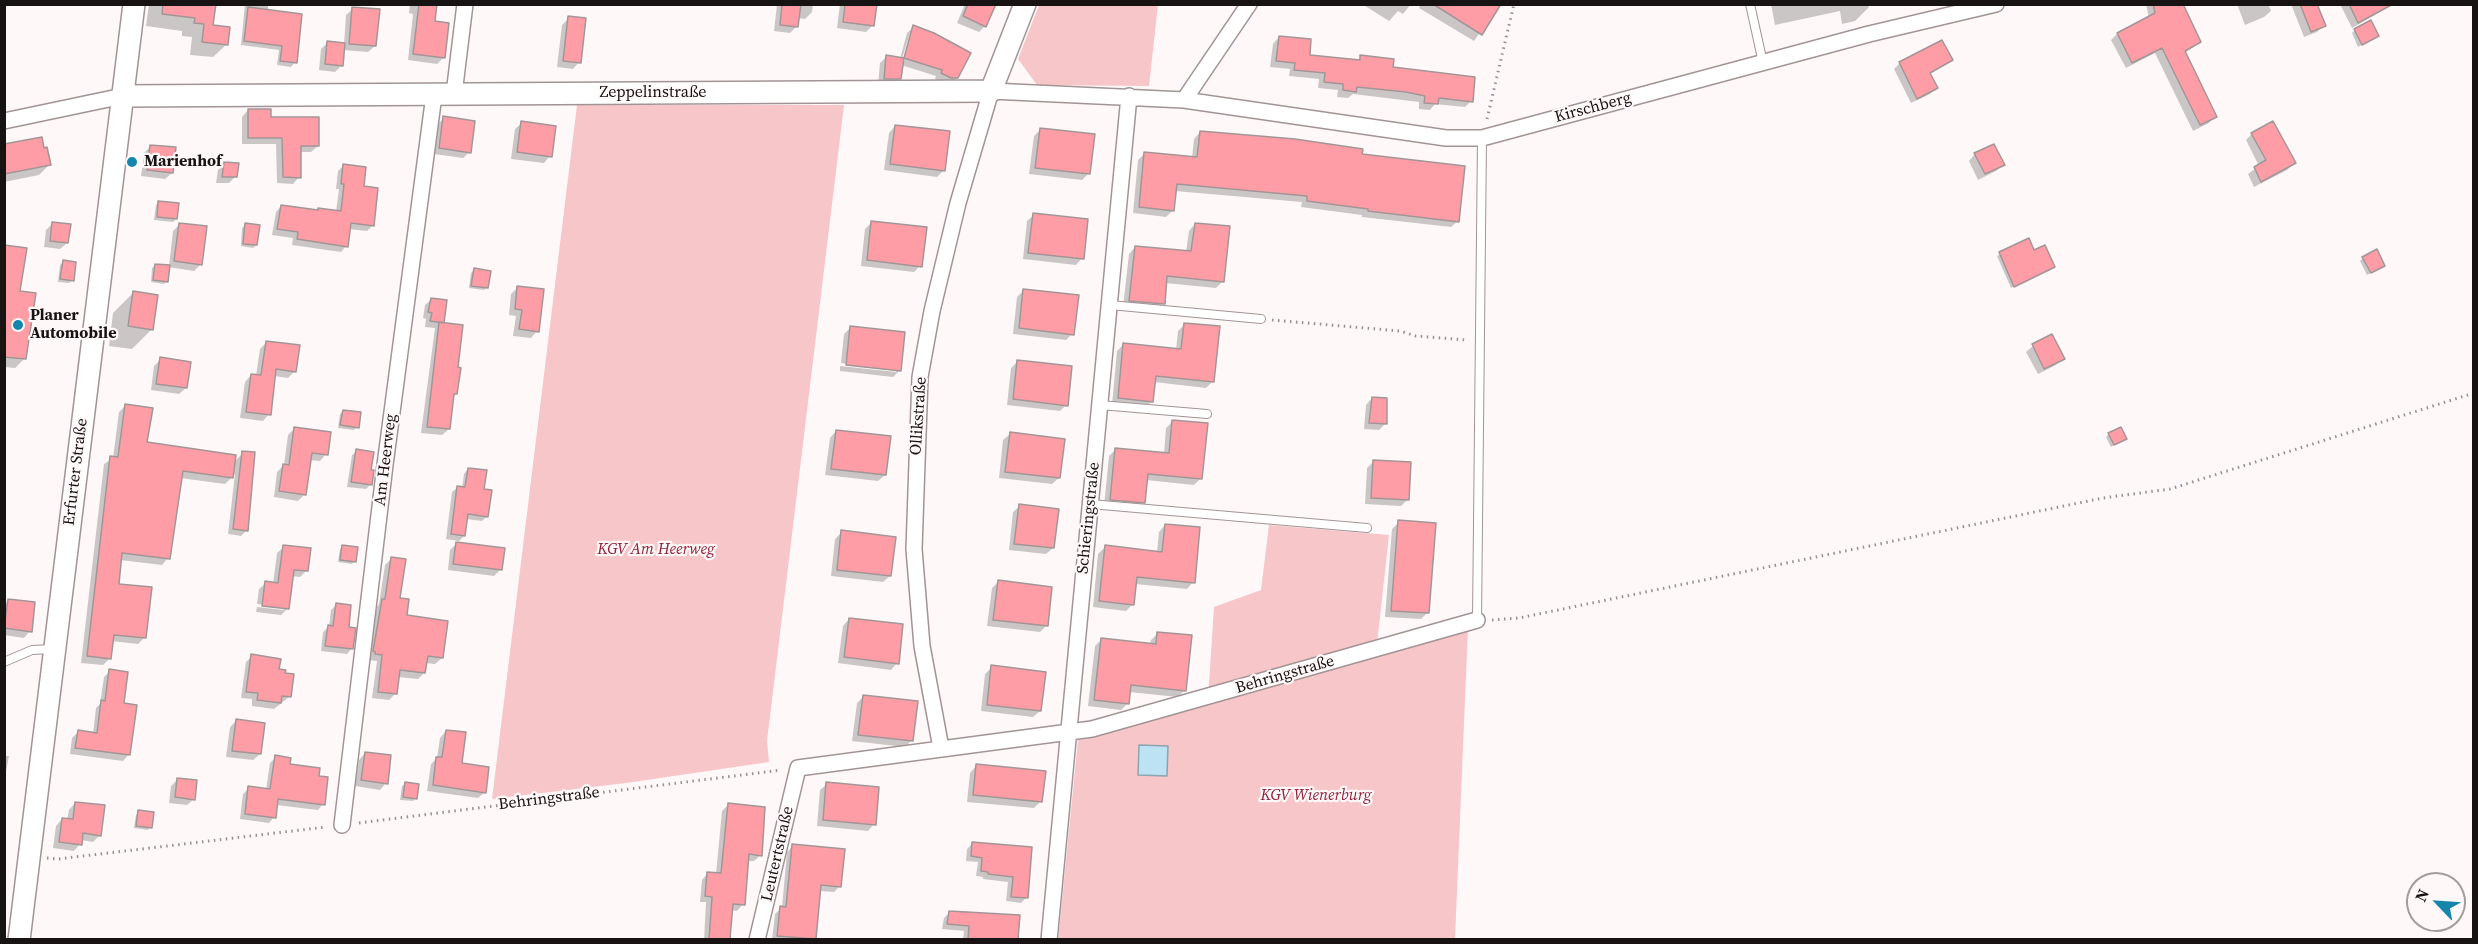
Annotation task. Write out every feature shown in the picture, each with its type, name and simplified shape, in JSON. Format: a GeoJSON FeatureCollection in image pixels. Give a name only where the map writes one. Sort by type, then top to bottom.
{"type":"FeatureCollection","features":[{"type":"Feature","properties":{"kind":"street","name":"Erfurter Straße"},"geometry":{"type":"LineString","coordinates":[[19,939],[134,4]]}},
{"type":"Feature","properties":{"kind":"street","name":"Am Heerweg"},"geometry":{"type":"LineString","coordinates":[[342,825],[383,476],[444,94],[465,4]]}},
{"type":"Feature","properties":{"kind":"street"},"geometry":{"type":"LineString","coordinates":[[991,91],[1025,4]]}},
{"type":"Feature","properties":{"kind":"street"},"geometry":{"type":"LineString","coordinates":[[1184,100],[1249,4]]}},
{"type":"Feature","properties":{"kind":"street","name":"Kirschberg"},"geometry":{"type":"LineString","coordinates":[[1184,100],[1446,138],[1482,138],[1869,34],[1996,4]]}},
{"type":"Feature","properties":{"kind":"street","name":"Zeppelinstraße"},"geometry":{"type":"LineString","coordinates":[[123,96],[991,91],[1184,100]]}},
{"type":"Feature","properties":{"kind":"street","name":"Ollikstraße"},"geometry":{"type":"LineString","coordinates":[[941,748],[922,646],[914,549],[920,377],[932,311],[956,214],[991,91]]}},
{"type":"Feature","properties":{"kind":"street"},"geometry":{"type":"LineString","coordinates":[[4,121],[123,96]]}},
{"type":"Feature","properties":{"kind":"street","name":"Schieringstraße"},"geometry":{"type":"LineString","coordinates":[[1049,939],[1129,96]]}},
{"type":"Feature","properties":{"kind":"street","name":"Behringstraße"},"geometry":{"type":"LineString","coordinates":[[1069,731],[1092,729],[1477,620]]}},
{"type":"Feature","properties":{"kind":"street"},"geometry":{"type":"LineString","coordinates":[[798,768],[1069,731]]}},
{"type":"Feature","properties":{"kind":"street","name":"Leutertstraße"},"geometry":{"type":"LineString","coordinates":[[758,939],[798,768]]}},
{"type":"Feature","properties":{"kind":"lane"},"geometry":{"type":"LineString","coordinates":[[1750,4],[1763,63]]}},
{"type":"Feature","properties":{"kind":"lane"},"geometry":{"type":"LineString","coordinates":[[1477,620],[1482,138]]}},
{"type":"Feature","properties":{"kind":"lane"},"geometry":{"type":"LineString","coordinates":[[1110,304],[1261,318]]}},
{"type":"Feature","properties":{"kind":"lane"},"geometry":{"type":"LineString","coordinates":[[1100,405],[1207,414]]}},
{"type":"Feature","properties":{"kind":"lane"},"geometry":{"type":"LineString","coordinates":[[1090,504],[1367,528]]}},
{"type":"Feature","properties":{"kind":"lane"},"geometry":{"type":"LineString","coordinates":[[4,662],[32,650],[54,649]]}},
{"type":"Feature","properties":{"kind":"path"},"geometry":{"type":"LineString","coordinates":[[1482,138],[1514,4]]}},
{"type":"Feature","properties":{"kind":"path"},"geometry":{"type":"LineString","coordinates":[[1261,318],[1400,331],[1416,336],[1479,340]]}},
{"type":"Feature","properties":{"kind":"path"},"geometry":{"type":"LineString","coordinates":[[1477,620],[1519,618],[2103,498],[2170,489],[2474,393]]}},
{"type":"Feature","properties":{"kind":"path","name":"Behringstraße"},"geometry":{"type":"LineString","coordinates":[[29,857],[58,860],[798,768]]}},
{"type":"Feature","properties":{"kind":"green space"},"geometry":{"type":"Polygon","coordinates":[[[1039,5],[1158,5],[1149,86],[1037,85],[1018,59],[1039,5]]]}},
{"type":"Feature","properties":{"kind":"green space","name":"KGV Am Heerweg"},"geometry":{"type":"Polygon","coordinates":[[[577,105],[844,105],[767,741],[769,762],[626,783],[492,799],[577,105]]]}},
{"type":"Feature","properties":{"kind":"green space","name":"KGV Wienerburg"},"geometry":{"type":"Polygon","coordinates":[[[1269,525],[1389,535],[1376,653],[1468,628],[1455,939],[1058,940],[1078,740],[1208,700],[1214,607],[1261,590],[1269,525]]]}},
{"type":"Feature","properties":{"kind":"water"},"geometry":{"type":"Polygon","coordinates":[[[1139,745],[1168,746],[1167,776],[1138,775],[1139,745]]]}},
{"type":"Feature","properties":{"kind":"building"},"geometry":{"type":"Polygon","coordinates":[[[163,4],[216,4],[213,25],[230,27],[228,45],[202,42],[204,24],[194,23],[195,18],[162,14],[163,4]]]}},
{"type":"Feature","properties":{"kind":"building"},"geometry":{"type":"Polygon","coordinates":[[[419,4],[437,4],[435,21],[449,23],[445,58],[413,54],[419,4]]]}},
{"type":"Feature","properties":{"kind":"building"},"geometry":{"type":"Polygon","coordinates":[[[782,4],[801,4],[798,27],[780,25],[782,4]]]}},
{"type":"Feature","properties":{"kind":"building"},"geometry":{"type":"Polygon","coordinates":[[[845,4],[877,4],[874,26],[843,22],[845,4]]]}},
{"type":"Feature","properties":{"kind":"building"},"geometry":{"type":"Polygon","coordinates":[[[968,4],[996,4],[986,27],[963,16],[968,4]]]}},
{"type":"Feature","properties":{"kind":"building"},"geometry":{"type":"Polygon","coordinates":[[[1433,4],[1501,4],[1482,35],[1433,4]]]}},
{"type":"Feature","properties":{"kind":"building"},"geometry":{"type":"Polygon","coordinates":[[[2153,4],[2183,4],[2201,42],[2185,51],[2217,117],[2200,125],[2162,48],[2132,63],[2117,33],[2155,13],[2153,4]]]}},
{"type":"Feature","properties":{"kind":"building"},"geometry":{"type":"Polygon","coordinates":[[[2300,4],[2317,4],[2326,26],[2311,32],[2300,4]]]}},
{"type":"Feature","properties":{"kind":"building"},"geometry":{"type":"Polygon","coordinates":[[[2349,4],[2393,4],[2358,23],[2349,4]]]}},
{"type":"Feature","properties":{"kind":"building"},"geometry":{"type":"Polygon","coordinates":[[[248,7],[302,14],[297,63],[280,61],[282,46],[244,41],[248,7]]]}},
{"type":"Feature","properties":{"kind":"building"},"geometry":{"type":"Polygon","coordinates":[[[352,7],[380,9],[376,46],[349,44],[352,7]]]}},
{"type":"Feature","properties":{"kind":"building"},"geometry":{"type":"Polygon","coordinates":[[[568,16],[586,18],[581,63],[563,61],[568,16]]]}},
{"type":"Feature","properties":{"kind":"building"},"geometry":{"type":"Polygon","coordinates":[[[2371,20],[2379,36],[2362,45],[2354,29],[2371,20]]]}},
{"type":"Feature","properties":{"kind":"building"},"geometry":{"type":"Polygon","coordinates":[[[913,25],[934,33],[971,53],[958,78],[951,78],[941,73],[942,70],[904,58],[913,25]]]}},
{"type":"Feature","properties":{"kind":"building"},"geometry":{"type":"Polygon","coordinates":[[[1279,36],[1311,39],[1310,55],[1360,60],[1360,55],[1394,59],[1393,67],[1475,77],[1473,102],[1439,98],[1438,104],[1424,103],[1425,96],[1406,92],[1357,87],[1356,92],[1343,90],[1343,84],[1324,82],[1325,73],[1294,70],[1295,63],[1276,61],[1279,36]]]}},
{"type":"Feature","properties":{"kind":"building"},"geometry":{"type":"Polygon","coordinates":[[[1942,40],[1953,60],[1930,73],[1938,88],[1917,99],[1899,62],[1942,40]]]}},
{"type":"Feature","properties":{"kind":"building"},"geometry":{"type":"Polygon","coordinates":[[[327,41],[345,43],[343,66],[325,64],[327,41]]]}},
{"type":"Feature","properties":{"kind":"building"},"geometry":{"type":"Polygon","coordinates":[[[886,55],[904,58],[901,79],[884,79],[886,55]]]}},
{"type":"Feature","properties":{"kind":"building"},"geometry":{"type":"Polygon","coordinates":[[[248,109],[271,109],[271,117],[319,117],[319,146],[301,146],[301,178],[283,177],[282,138],[248,138],[248,109]]]}},
{"type":"Feature","properties":{"kind":"building"},"geometry":{"type":"Polygon","coordinates":[[[443,116],[475,121],[471,153],[439,148],[443,116]]]}},
{"type":"Feature","properties":{"kind":"building"},"geometry":{"type":"Polygon","coordinates":[[[521,121],[556,126],[552,157],[517,152],[521,121]]]}},
{"type":"Feature","properties":{"kind":"building"},"geometry":{"type":"Polygon","coordinates":[[[2273,121],[2296,163],[2261,182],[2254,167],[2266,160],[2251,133],[2273,121]]]}},
{"type":"Feature","properties":{"kind":"building"},"geometry":{"type":"Polygon","coordinates":[[[895,125],[950,131],[945,171],[890,164],[895,125]]]}},
{"type":"Feature","properties":{"kind":"building"},"geometry":{"type":"Polygon","coordinates":[[[1040,128],[1095,134],[1090,174],[1035,168],[1040,128]]]}},
{"type":"Feature","properties":{"kind":"building"},"geometry":{"type":"Polygon","coordinates":[[[1200,131],[1295,139],[1363,149],[1362,154],[1465,166],[1459,222],[1307,201],[1307,196],[1177,184],[1174,211],[1139,207],[1144,152],[1197,157],[1200,131]]]}},
{"type":"Feature","properties":{"kind":"building"},"geometry":{"type":"Polygon","coordinates":[[[42,137],[51,165],[4,174],[4,144],[42,137]]]}},
{"type":"Feature","properties":{"kind":"building"},"geometry":{"type":"Polygon","coordinates":[[[1994,144],[2005,165],[1985,174],[1974,153],[1994,144]]]}},
{"type":"Feature","properties":{"kind":"building"},"geometry":{"type":"Polygon","coordinates":[[[150,145],[176,147],[173,173],[147,170],[150,145]]]}},
{"type":"Feature","properties":{"kind":"building"},"geometry":{"type":"Polygon","coordinates":[[[224,162],[239,163],[237,177],[222,177],[224,162]]]}},
{"type":"Feature","properties":{"kind":"building"},"geometry":{"type":"Polygon","coordinates":[[[343,164],[366,167],[364,186],[378,188],[374,226],[351,223],[348,247],[297,239],[298,232],[277,229],[281,205],[341,211],[344,184],[341,184],[343,164]]]}},
{"type":"Feature","properties":{"kind":"building"},"geometry":{"type":"Polygon","coordinates":[[[158,201],[179,203],[177,219],[157,217],[158,201]]]}},
{"type":"Feature","properties":{"kind":"building"},"geometry":{"type":"Polygon","coordinates":[[[1033,213],[1088,219],[1084,259],[1028,253],[1033,213]]]}},
{"type":"Feature","properties":{"kind":"building"},"geometry":{"type":"Polygon","coordinates":[[[871,221],[927,227],[922,267],[867,260],[871,221]]]}},
{"type":"Feature","properties":{"kind":"building"},"geometry":{"type":"Polygon","coordinates":[[[52,222],[71,224],[68,243],[50,241],[52,222]]]}},
{"type":"Feature","properties":{"kind":"building"},"geometry":{"type":"Polygon","coordinates":[[[179,223],[207,226],[202,265],[174,261],[179,223]]]}},
{"type":"Feature","properties":{"kind":"building"},"geometry":{"type":"Polygon","coordinates":[[[245,223],[260,225],[257,245],[243,244],[245,223]]]}},
{"type":"Feature","properties":{"kind":"building"},"geometry":{"type":"Polygon","coordinates":[[[1195,223],[1230,226],[1224,282],[1167,276],[1165,304],[1129,301],[1135,246],[1191,251],[1195,223]]]}},
{"type":"Feature","properties":{"kind":"building"},"geometry":{"type":"Polygon","coordinates":[[[2029,238],[2034,250],[2045,245],[2055,267],[2014,287],[1999,252],[2029,238]]]}},
{"type":"Feature","properties":{"kind":"building","name":"Planer Automobile"},"geometry":{"type":"Polygon","coordinates":[[[4,245],[27,248],[20,291],[36,293],[26,359],[4,357],[4,245]]]}},
{"type":"Feature","properties":{"kind":"building"},"geometry":{"type":"Polygon","coordinates":[[[2377,249],[2385,266],[2371,273],[2362,257],[2377,249]]]}},
{"type":"Feature","properties":{"kind":"building"},"geometry":{"type":"Polygon","coordinates":[[[63,260],[76,262],[74,281],[60,279],[63,260]]]}},
{"type":"Feature","properties":{"kind":"building"},"geometry":{"type":"Polygon","coordinates":[[[155,264],[170,265],[168,282],[153,280],[155,264]]]}},
{"type":"Feature","properties":{"kind":"building"},"geometry":{"type":"Polygon","coordinates":[[[474,268],[491,271],[488,288],[471,286],[474,268]]]}},
{"type":"Feature","properties":{"kind":"building"},"geometry":{"type":"Polygon","coordinates":[[[517,286],[544,289],[539,332],[519,329],[522,310],[515,309],[517,286]]]}},
{"type":"Feature","properties":{"kind":"building"},"geometry":{"type":"Polygon","coordinates":[[[1023,289],[1079,295],[1074,335],[1019,328],[1023,289]]]}},
{"type":"Feature","properties":{"kind":"building"},"geometry":{"type":"Polygon","coordinates":[[[133,291],[158,295],[153,330],[128,326],[133,291]]]}},
{"type":"Feature","properties":{"kind":"building"},"geometry":{"type":"Polygon","coordinates":[[[431,298],[447,300],[444,323],[430,321],[432,313],[428,312],[431,298]]]}},
{"type":"Feature","properties":{"kind":"building"},"geometry":{"type":"Polygon","coordinates":[[[439,322],[463,325],[458,367],[461,368],[457,394],[454,394],[450,429],[427,427],[439,322]]]}},
{"type":"Feature","properties":{"kind":"building"},"geometry":{"type":"Polygon","coordinates":[[[1184,323],[1220,326],[1214,382],[1156,376],[1153,402],[1118,398],[1123,343],[1181,349],[1184,323]]]}},
{"type":"Feature","properties":{"kind":"building"},"geometry":{"type":"Polygon","coordinates":[[[850,326],[905,332],[901,371],[846,365],[850,326]]]}},
{"type":"Feature","properties":{"kind":"building"},"geometry":{"type":"Polygon","coordinates":[[[2052,334],[2065,359],[2044,369],[2032,344],[2052,334]]]}},
{"type":"Feature","properties":{"kind":"building"},"geometry":{"type":"Polygon","coordinates":[[[266,341],[300,345],[296,372],[276,369],[271,415],[246,412],[251,374],[261,375],[266,341]]]}},
{"type":"Feature","properties":{"kind":"building"},"geometry":{"type":"Polygon","coordinates":[[[160,357],[191,362],[187,388],[156,384],[160,357]]]}},
{"type":"Feature","properties":{"kind":"building"},"geometry":{"type":"Polygon","coordinates":[[[1017,360],[1072,366],[1068,406],[1013,399],[1017,360]]]}},
{"type":"Feature","properties":{"kind":"building"},"geometry":{"type":"Polygon","coordinates":[[[1372,397],[1387,398],[1387,424],[1369,423],[1372,397]]]}},
{"type":"Feature","properties":{"kind":"building"},"geometry":{"type":"Polygon","coordinates":[[[125,404],[153,408],[147,442],[236,455],[233,478],[183,471],[170,559],[122,553],[119,584],[152,587],[146,638],[114,635],[111,659],[87,656],[110,456],[118,457],[125,404]]]}},
{"type":"Feature","properties":{"kind":"building"},"geometry":{"type":"Polygon","coordinates":[[[343,410],[361,412],[359,428],[340,425],[343,410]]]}},
{"type":"Feature","properties":{"kind":"building"},"geometry":{"type":"Polygon","coordinates":[[[1172,420],[1208,423],[1202,479],[1148,474],[1145,503],[1110,500],[1115,448],[1169,453],[1172,420]]]}},
{"type":"Feature","properties":{"kind":"building"},"geometry":{"type":"Polygon","coordinates":[[[294,427],[331,432],[328,455],[312,453],[306,495],[279,491],[283,464],[289,465],[294,427]]]}},
{"type":"Feature","properties":{"kind":"building"},"geometry":{"type":"Polygon","coordinates":[[[2121,427],[2127,439],[2114,445],[2108,433],[2121,427]]]}},
{"type":"Feature","properties":{"kind":"building"},"geometry":{"type":"Polygon","coordinates":[[[836,430],[891,436],[886,475],[831,469],[836,430]]]}},
{"type":"Feature","properties":{"kind":"building"},"geometry":{"type":"Polygon","coordinates":[[[1010,432],[1065,439],[1060,478],[1005,472],[1010,432]]]}},
{"type":"Feature","properties":{"kind":"building"},"geometry":{"type":"Polygon","coordinates":[[[356,449],[374,452],[371,470],[374,470],[372,485],[351,482],[356,449]]]}},
{"type":"Feature","properties":{"kind":"building"},"geometry":{"type":"Polygon","coordinates":[[[242,451],[255,452],[248,531],[233,529],[242,451]]]}},
{"type":"Feature","properties":{"kind":"building"},"geometry":{"type":"Polygon","coordinates":[[[1373,460],[1411,462],[1409,500],[1371,498],[1373,460]]]}},
{"type":"Feature","properties":{"kind":"building"},"geometry":{"type":"Polygon","coordinates":[[[468,468],[487,470],[484,489],[492,490],[488,517],[468,514],[465,536],[451,534],[457,486],[465,487],[468,468]]]}},
{"type":"Feature","properties":{"kind":"building"},"geometry":{"type":"Polygon","coordinates":[[[1019,504],[1059,509],[1054,548],[1014,544],[1019,504]]]}},
{"type":"Feature","properties":{"kind":"building"},"geometry":{"type":"Polygon","coordinates":[[[1398,520],[1436,523],[1429,613],[1391,611],[1398,520]]]}},
{"type":"Feature","properties":{"kind":"building"},"geometry":{"type":"Polygon","coordinates":[[[1165,524],[1200,527],[1195,583],[1137,577],[1134,605],[1099,601],[1105,545],[1162,552],[1165,524]]]}},
{"type":"Feature","properties":{"kind":"building"},"geometry":{"type":"Polygon","coordinates":[[[841,530],[896,537],[891,576],[837,570],[841,530]]]}},
{"type":"Feature","properties":{"kind":"building"},"geometry":{"type":"Polygon","coordinates":[[[456,542],[505,548],[502,570],[453,564],[456,542]]]}},
{"type":"Feature","properties":{"kind":"building"},"geometry":{"type":"Polygon","coordinates":[[[283,545],[311,548],[308,571],[294,570],[289,609],[262,606],[265,581],[278,583],[283,545]]]}},
{"type":"Feature","properties":{"kind":"building"},"geometry":{"type":"Polygon","coordinates":[[[342,545],[358,547],[356,562],[340,560],[342,545]]]}},
{"type":"Feature","properties":{"kind":"building"},"geometry":{"type":"Polygon","coordinates":[[[391,557],[406,559],[400,598],[409,599],[407,615],[448,621],[443,658],[428,656],[425,673],[400,670],[397,694],[378,692],[382,655],[375,654],[373,651],[382,599],[385,599],[391,557]]]}},
{"type":"Feature","properties":{"kind":"building"},"geometry":{"type":"Polygon","coordinates":[[[998,580],[1052,587],[1048,626],[993,620],[998,580]]]}},
{"type":"Feature","properties":{"kind":"building"},"geometry":{"type":"Polygon","coordinates":[[[8,599],[35,602],[32,632],[4,628],[8,599]]]}},
{"type":"Feature","properties":{"kind":"building"},"geometry":{"type":"Polygon","coordinates":[[[336,603],[351,605],[349,627],[356,628],[353,649],[325,646],[328,625],[333,626],[336,603]]]}},
{"type":"Feature","properties":{"kind":"building"},"geometry":{"type":"Polygon","coordinates":[[[849,618],[903,624],[899,664],[844,657],[849,618]]]}},
{"type":"Feature","properties":{"kind":"building"},"geometry":{"type":"Polygon","coordinates":[[[1157,632],[1192,635],[1186,691],[1131,685],[1129,704],[1094,700],[1101,638],[1156,644],[1157,632]]]}},
{"type":"Feature","properties":{"kind":"building"},"geometry":{"type":"Polygon","coordinates":[[[251,654],[281,659],[279,669],[286,670],[285,673],[294,674],[291,697],[282,696],[281,703],[257,700],[258,693],[246,692],[251,654]]]}},
{"type":"Feature","properties":{"kind":"building"},"geometry":{"type":"Polygon","coordinates":[[[991,665],[1046,672],[1041,711],[987,705],[991,665]]]}},
{"type":"Feature","properties":{"kind":"building"},"geometry":{"type":"Polygon","coordinates":[[[109,669],[128,672],[124,703],[137,705],[130,755],[75,748],[78,730],[97,733],[101,700],[105,701],[109,669]]]}},
{"type":"Feature","properties":{"kind":"building"},"geometry":{"type":"Polygon","coordinates":[[[863,695],[918,701],[913,741],[858,735],[863,695]]]}},
{"type":"Feature","properties":{"kind":"building"},"geometry":{"type":"Polygon","coordinates":[[[236,719],[265,723],[261,754],[232,751],[236,719]]]}},
{"type":"Feature","properties":{"kind":"building"},"geometry":{"type":"Polygon","coordinates":[[[446,730],[466,732],[462,763],[489,767],[486,793],[433,785],[436,757],[442,757],[446,730]]]}},
{"type":"Feature","properties":{"kind":"building"},"geometry":{"type":"Polygon","coordinates":[[[365,752],[391,755],[388,784],[361,780],[365,752]]]}},
{"type":"Feature","properties":{"kind":"building"},"geometry":{"type":"Polygon","coordinates":[[[275,755],[291,758],[290,764],[320,768],[319,776],[328,777],[325,805],[278,799],[276,818],[245,814],[248,786],[270,789],[275,755]]]}},
{"type":"Feature","properties":{"kind":"building"},"geometry":{"type":"Polygon","coordinates":[[[976,764],[1046,771],[1042,802],[973,795],[976,764]]]}},
{"type":"Feature","properties":{"kind":"building"},"geometry":{"type":"Polygon","coordinates":[[[177,778],[197,780],[195,800],[175,797],[177,778]]]}},
{"type":"Feature","properties":{"kind":"building"},"geometry":{"type":"Polygon","coordinates":[[[405,782],[419,784],[417,799],[403,797],[405,782]]]}},
{"type":"Feature","properties":{"kind":"building"},"geometry":{"type":"Polygon","coordinates":[[[826,782],[879,787],[876,825],[823,820],[826,782]]]}},
{"type":"Feature","properties":{"kind":"building"},"geometry":{"type":"Polygon","coordinates":[[[75,802],[105,805],[101,836],[83,833],[82,845],[59,842],[62,818],[73,819],[75,802]]]}},
{"type":"Feature","properties":{"kind":"building"},"geometry":{"type":"Polygon","coordinates":[[[728,803],[765,807],[762,856],[749,854],[745,905],[733,904],[730,939],[709,939],[712,897],[705,896],[707,872],[721,873],[728,803]]]}},
{"type":"Feature","properties":{"kind":"building"},"geometry":{"type":"Polygon","coordinates":[[[138,810],[154,812],[152,828],[136,826],[138,810]]]}},
{"type":"Feature","properties":{"kind":"building"},"geometry":{"type":"Polygon","coordinates":[[[972,842],[1032,847],[1028,898],[1011,897],[1013,877],[981,871],[982,858],[971,856],[972,842]]]}},
{"type":"Feature","properties":{"kind":"building"},"geometry":{"type":"Polygon","coordinates":[[[792,844],[845,849],[841,887],[821,885],[816,939],[777,936],[780,906],[786,907],[792,844]]]}},
{"type":"Feature","properties":{"kind":"building"},"geometry":{"type":"Polygon","coordinates":[[[949,911],[1020,915],[1018,939],[968,939],[969,926],[947,924],[949,911]]]}},
{"type":"Feature","properties":{"kind":"place","name":"Marienhof"},"geometry":{"type":"Point","coordinates":[132,162]}},
{"type":"Feature","properties":{"kind":"place","name":"Planer Automobile"},"geometry":{"type":"Point","coordinates":[18,325]}}]}
